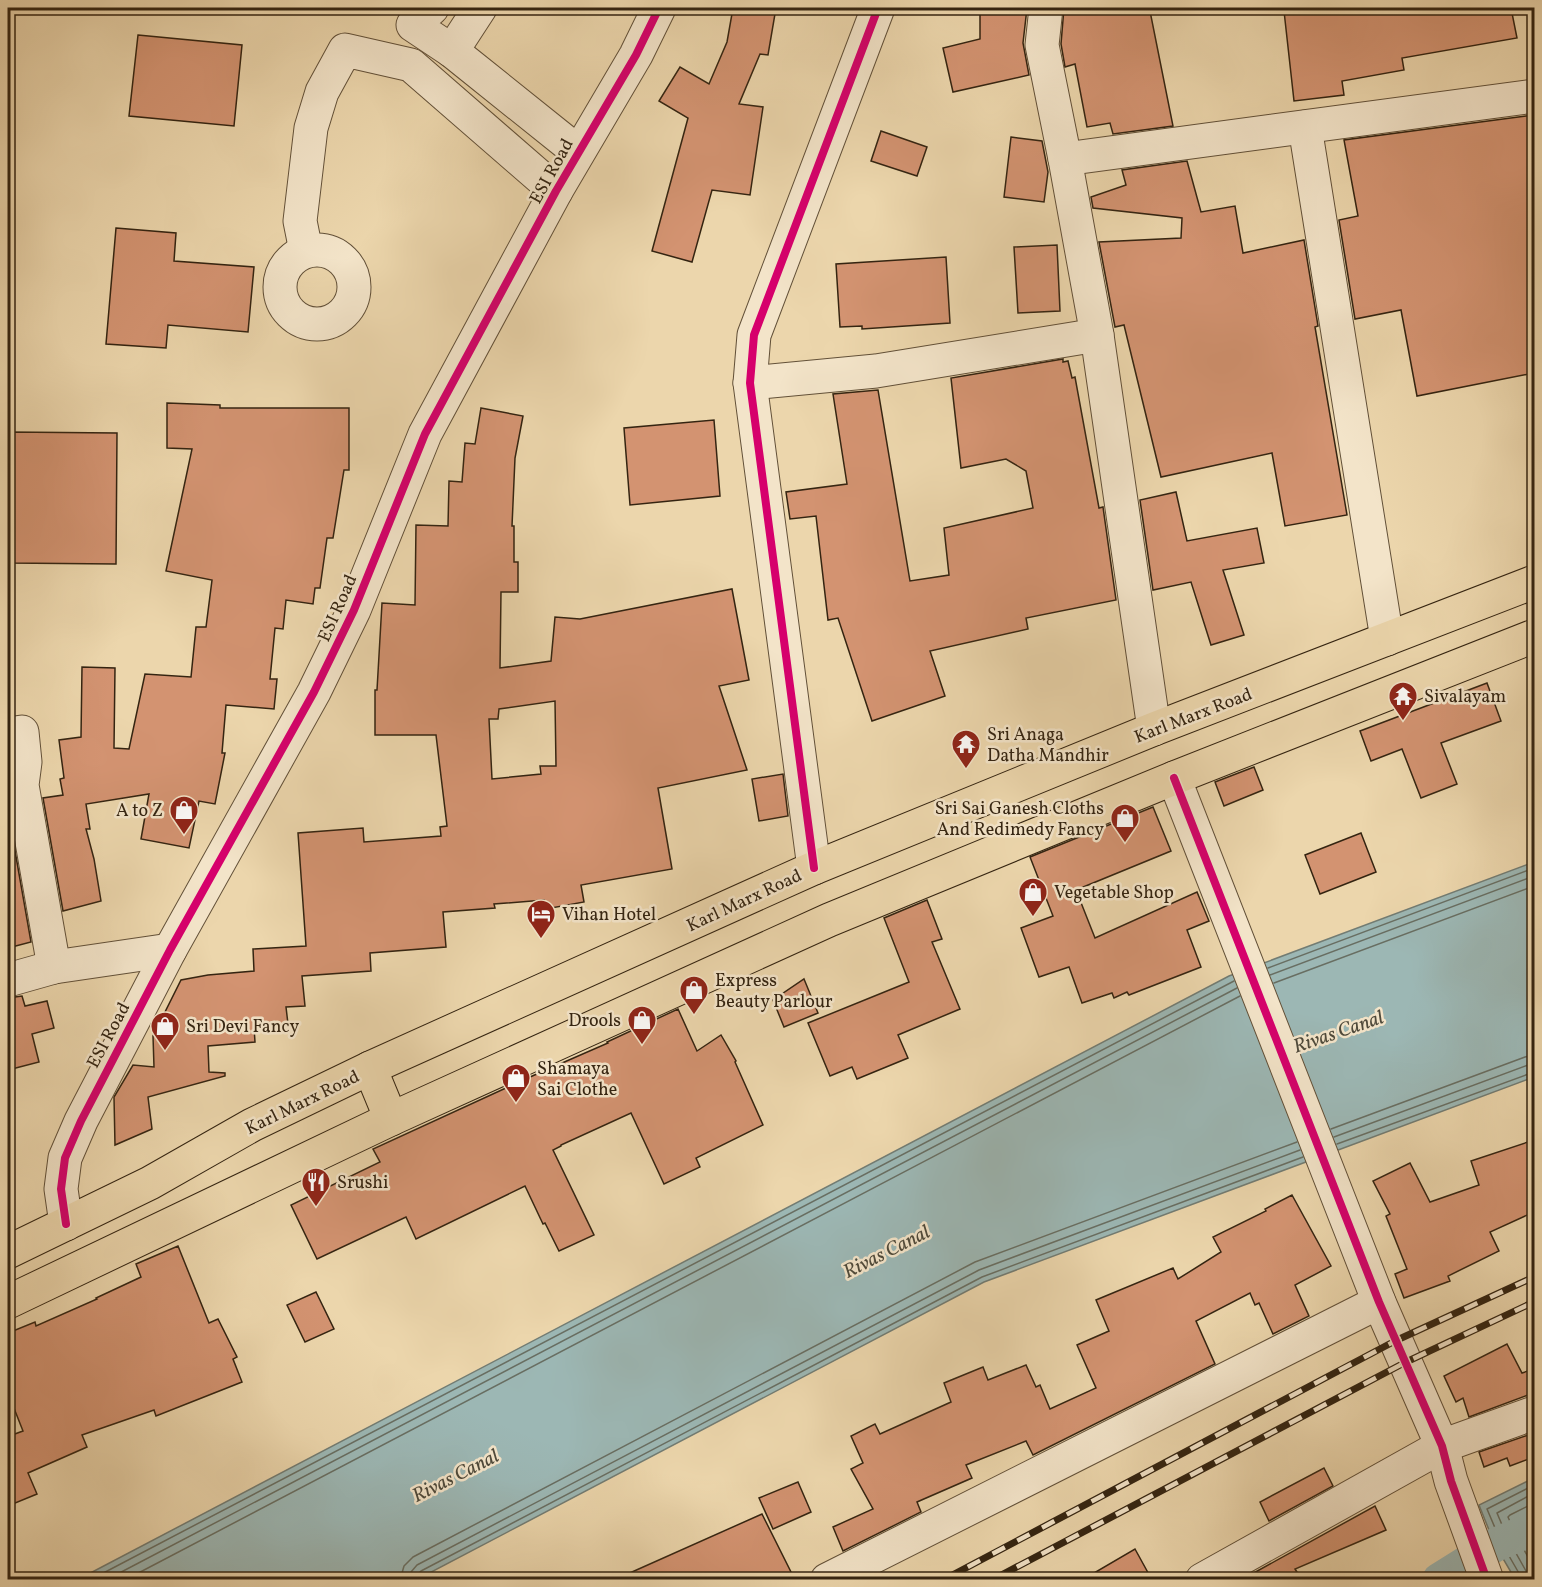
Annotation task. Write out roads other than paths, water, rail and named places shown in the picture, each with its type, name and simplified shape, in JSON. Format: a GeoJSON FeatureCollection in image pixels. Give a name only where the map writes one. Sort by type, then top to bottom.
{"type":"FeatureCollection","features":[{"type":"Feature","properties":{"kind":"main road","name":"Karl Marx Road"},"geometry":{"type":"LineString","coordinates":[[8,1252],[150,1183],[252,1125],[370,1068],[814,868],[1154,729],[1534,582]]}},
{"type":"Feature","properties":{"kind":"main road"},"geometry":{"type":"LineString","coordinates":[[8,1302],[391,1119],[789,938],[1173,778],[1534,636]]}},
{"type":"Feature","properties":{"kind":"main road"},"geometry":{"type":"LineString","coordinates":[[1316,667],[1333,715]]}},
{"type":"Feature","properties":{"kind":"main road"},"geometry":{"type":"LineString","coordinates":[[768,889],[789,938]]}},
{"type":"Feature","properties":{"kind":"main road"},"geometry":{"type":"LineString","coordinates":[[370,1068],[391,1119]]}},
{"type":"Feature","properties":{"kind":"street"},"geometry":{"type":"LineString","coordinates":[[432,8],[413,25],[452,51],[578,152]]}},
{"type":"Feature","properties":{"kind":"street"},"geometry":{"type":"LineString","coordinates":[[452,51],[480,8]]}},
{"type":"Feature","properties":{"kind":"street","name":"ESI Road"},"geometry":{"type":"LineString","coordinates":[[66,1224],[61,1189],[65,1158],[81,1121],[170,950],[314,692],[354,610],[425,434],[556,191],[636,55],[659,8]]}},
{"type":"Feature","properties":{"kind":"street"},"geometry":{"type":"LineString","coordinates":[[814,868],[750,383],[754,335],[878,8]]}},
{"type":"Feature","properties":{"kind":"street"},"geometry":{"type":"LineString","coordinates":[[1046,8],[1042,45],[1097,335],[1154,729]]}},
{"type":"Feature","properties":{"kind":"street"},"geometry":{"type":"LineString","coordinates":[[306,251],[300,221],[311,128],[322,92],[345,50],[411,65],[556,191]]}},
{"type":"Feature","properties":{"kind":"street"},"geometry":{"type":"LineString","coordinates":[[1065,159],[1534,96]]}},
{"type":"Feature","properties":{"kind":"street"},"geometry":{"type":"LineString","coordinates":[[1305,127],[1387,639]]}},
{"type":"Feature","properties":{"kind":"street"},"geometry":{"type":"LineString","coordinates":[[750,383],[876,371],[1097,335]]}},
{"type":"Feature","properties":{"kind":"street"},"geometry":{"type":"LineString","coordinates":[[8,734],[22,732],[24,762],[22,785],[54,967]]}},
{"type":"Feature","properties":{"kind":"street"},"geometry":{"type":"LineString","coordinates":[[1173,778],[1379,1302],[1442,1446],[1451,1481],[1487,1580]]}},
{"type":"Feature","properties":{"kind":"street"},"geometry":{"type":"LineString","coordinates":[[8,980],[54,967],[170,950]]}},
{"type":"Feature","properties":{"kind":"street"},"geometry":{"type":"LineString","coordinates":[[827,1580],[1379,1302]]}},
{"type":"Feature","properties":{"kind":"street"},"geometry":{"type":"LineString","coordinates":[[1202,1580],[1442,1446],[1534,1413]]}},
{"type":"Feature","properties":{"kind":"water","name":"Rivas Canal"},"geometry":{"type":"Polygon","coordinates":[[[1534,862],[1534,1077],[984,1282],[418,1579],[77,1580],[1229,976],[1534,862]]]}},
{"type":"Feature","properties":{"kind":"water"},"geometry":{"type":"Polygon","coordinates":[[[1534,1478],[1534,1579],[1515,1579],[1495,1545],[1479,1505],[1534,1478]]]}},
{"type":"Feature","properties":{"kind":"waterway"},"geometry":{"type":"LineString","coordinates":[[1439,1580],[1495,1545],[1534,1528]]}},
{"type":"Feature","properties":{"kind":"railway"},"geometry":{"type":"LineString","coordinates":[[943,1580],[1395,1341],[1534,1277]]}},
{"type":"Feature","properties":{"kind":"railway"},"geometry":{"type":"LineString","coordinates":[[992,1580],[1404,1363],[1534,1302]]}},
{"type":"Feature","properties":{"kind":"place","name":"Sivalayam"},"geometry":{"type":"Point","coordinates":[1403,722]}},
{"type":"Feature","properties":{"kind":"place","name":"Sri Anaga Datha Mandhir"},"geometry":{"type":"Point","coordinates":[966,770]}},
{"type":"Feature","properties":{"kind":"place","name":"A to Z"},"geometry":{"type":"Point","coordinates":[184,836]}},
{"type":"Feature","properties":{"kind":"place","name":"Sri Sai Ganesh Cloths And Redimedy Fancy"},"geometry":{"type":"Point","coordinates":[1125,844]}},
{"type":"Feature","properties":{"kind":"place","name":"Vegetable Shop"},"geometry":{"type":"Point","coordinates":[1033,918]}},
{"type":"Feature","properties":{"kind":"place","name":"Vihan Hotel"},"geometry":{"type":"Point","coordinates":[541,940]}},
{"type":"Feature","properties":{"kind":"place","name":"Express Beauty Parlour"},"geometry":{"type":"Point","coordinates":[694,1016]}},
{"type":"Feature","properties":{"kind":"place","name":"Drools"},"geometry":{"type":"Point","coordinates":[642,1046]}},
{"type":"Feature","properties":{"kind":"place","name":"Sri Devi Fancy"},"geometry":{"type":"Point","coordinates":[165,1052]}},
{"type":"Feature","properties":{"kind":"place","name":"Shamaya Sai Clothe"},"geometry":{"type":"Point","coordinates":[516,1104]}},
{"type":"Feature","properties":{"kind":"place","name":"Srushi"},"geometry":{"type":"Point","coordinates":[316,1208]}}]}
